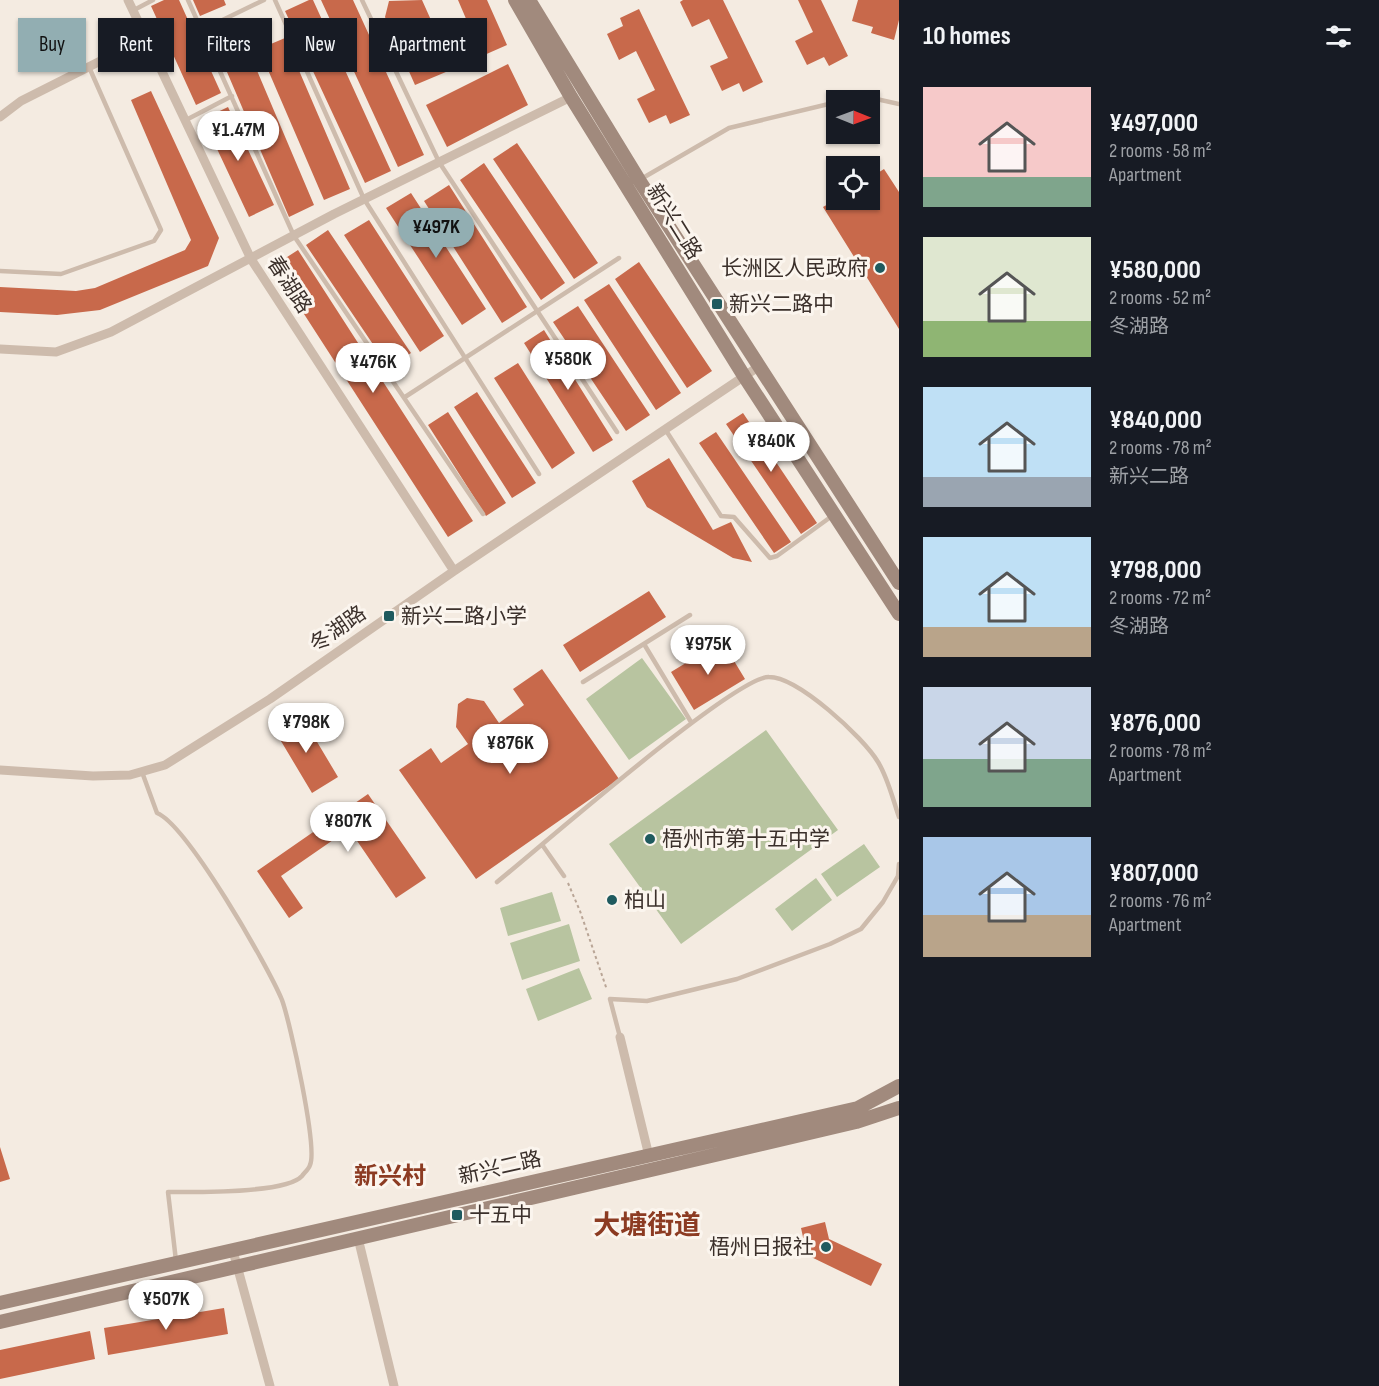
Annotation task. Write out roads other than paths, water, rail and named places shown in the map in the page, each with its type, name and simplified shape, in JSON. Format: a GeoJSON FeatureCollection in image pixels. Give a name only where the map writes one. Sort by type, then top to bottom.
{"type":"FeatureCollection","features":[{"type":"Feature","properties":{"kind":"main road","name":"新兴二路"},"geometry":{"type":"LineString","coordinates":[[515,0],[571,96],[744,376],[899,614]]}},
{"type":"Feature","properties":{"kind":"main road","name":"新兴二路"},"geometry":{"type":"LineString","coordinates":[[530,0],[639,180],[899,583]]}},
{"type":"Feature","properties":{"kind":"main road","name":"新兴二路"},"geometry":{"type":"LineString","coordinates":[[0,1303],[858,1108],[899,1086]]}},
{"type":"Feature","properties":{"kind":"main road","name":"新兴二路"},"geometry":{"type":"LineString","coordinates":[[0,1322],[856,1122],[899,1108]]}},
{"type":"Feature","properties":{"kind":"street","name":"春湖路"},"geometry":{"type":"LineString","coordinates":[[128,0],[137,18]]}},
{"type":"Feature","properties":{"kind":"street"},"geometry":{"type":"LineString","coordinates":[[0,117],[21,101],[98,62]]}},
{"type":"Feature","properties":{"kind":"street","name":"春湖路"},"geometry":{"type":"LineString","coordinates":[[162,72],[251,259],[454,571]]}},
{"type":"Feature","properties":{"kind":"street"},"geometry":{"type":"LineString","coordinates":[[0,349],[56,352],[111,332],[364,199],[571,96]]}},
{"type":"Feature","properties":{"kind":"street","name":"冬湖路"},"geometry":{"type":"LineString","coordinates":[[0,770],[93,776],[130,775],[165,765],[270,699],[454,571],[758,367]]}},
{"type":"Feature","properties":{"kind":"street"},"geometry":{"type":"LineString","coordinates":[[620,1037],[649,1156]]}},
{"type":"Feature","properties":{"kind":"street"},"geometry":{"type":"LineString","coordinates":[[357,1238],[394,1386]]}},
{"type":"Feature","properties":{"kind":"street"},"geometry":{"type":"LineString","coordinates":[[233,1251],[270,1386]]}},
{"type":"Feature","properties":{"kind":"lane"},"geometry":{"type":"LineString","coordinates":[[133,10],[153,0]]}},
{"type":"Feature","properties":{"kind":"lane"},"geometry":{"type":"LineString","coordinates":[[188,0],[196,18]]}},
{"type":"Feature","properties":{"kind":"lane"},"geometry":{"type":"LineString","coordinates":[[227,18],[264,0]]}},
{"type":"Feature","properties":{"kind":"lane"},"geometry":{"type":"LineString","coordinates":[[275,0],[364,199],[539,474]]}},
{"type":"Feature","properties":{"kind":"lane"},"geometry":{"type":"LineString","coordinates":[[362,0],[439,162],[617,432]]}},
{"type":"Feature","properties":{"kind":"lane"},"geometry":{"type":"LineString","coordinates":[[0,271],[62,274],[154,241],[161,230],[88,67]]}},
{"type":"Feature","properties":{"kind":"lane"},"geometry":{"type":"LineString","coordinates":[[221,72],[294,236],[483,514]]}},
{"type":"Feature","properties":{"kind":"lane"},"geometry":{"type":"LineString","coordinates":[[185,120],[232,96]]}},
{"type":"Feature","properties":{"kind":"lane"},"geometry":{"type":"LineString","coordinates":[[880,100],[899,104]]}},
{"type":"Feature","properties":{"kind":"lane"},"geometry":{"type":"LineString","coordinates":[[639,180],[729,128],[826,105]]}},
{"type":"Feature","properties":{"kind":"lane"},"geometry":{"type":"LineString","coordinates":[[405,397],[619,258]]}},
{"type":"Feature","properties":{"kind":"lane"},"geometry":{"type":"LineString","coordinates":[[665,429],[721,516],[734,517],[770,558],[777,556],[835,514]]}},
{"type":"Feature","properties":{"kind":"lane"},"geometry":{"type":"LineString","coordinates":[[583,682],[690,615]]}},
{"type":"Feature","properties":{"kind":"lane"},"geometry":{"type":"LineString","coordinates":[[644,644],[691,722]]}},
{"type":"Feature","properties":{"kind":"lane"},"geometry":{"type":"LineString","coordinates":[[497,882],[691,722],[752,681],[767,676],[780,678],[799,688],[841,719],[879,762],[899,817]]}},
{"type":"Feature","properties":{"kind":"lane"},"geometry":{"type":"LineString","coordinates":[[142,772],[157,813],[165,816],[187,842],[270,974],[283,1003],[311,1140],[311,1165],[300,1179],[254,1191],[168,1192],[177,1263]]}},
{"type":"Feature","properties":{"kind":"lane"},"geometry":{"type":"LineString","coordinates":[[543,846],[564,876]]}},
{"type":"Feature","properties":{"kind":"lane"},"geometry":{"type":"LineString","coordinates":[[620,1037],[610,999],[647,1002],[737,979],[830,944],[861,929],[883,902],[898,876],[899,864]]}},
{"type":"Feature","properties":{"kind":"place","name":"长洲区人民政府"},"geometry":{"type":"Point","coordinates":[880,268]}},
{"type":"Feature","properties":{"kind":"place","name":"新兴二路中"},"geometry":{"type":"Point","coordinates":[717,304]}},
{"type":"Feature","properties":{"kind":"place","name":"新兴二路小学"},"geometry":{"type":"Point","coordinates":[389,616]}},
{"type":"Feature","properties":{"kind":"place","name":"梧州市第十五中学"},"geometry":{"type":"Point","coordinates":[650,839]}},
{"type":"Feature","properties":{"kind":"place","name":"柏山"},"geometry":{"type":"Point","coordinates":[612,900]}},
{"type":"Feature","properties":{"kind":"place","name":"十五中"},"geometry":{"type":"Point","coordinates":[457,1215]}},
{"type":"Feature","properties":{"kind":"place","name":"梧州日报社"},"geometry":{"type":"Point","coordinates":[826,1247]}},
{"type":"Feature","properties":{"kind":"district","name":"新兴村"},"geometry":{"type":"Point","coordinates":[390,1176]}},
{"type":"Feature","properties":{"kind":"district","name":"大塘街道"},"geometry":{"type":"Point","coordinates":[647,1226]}}]}
